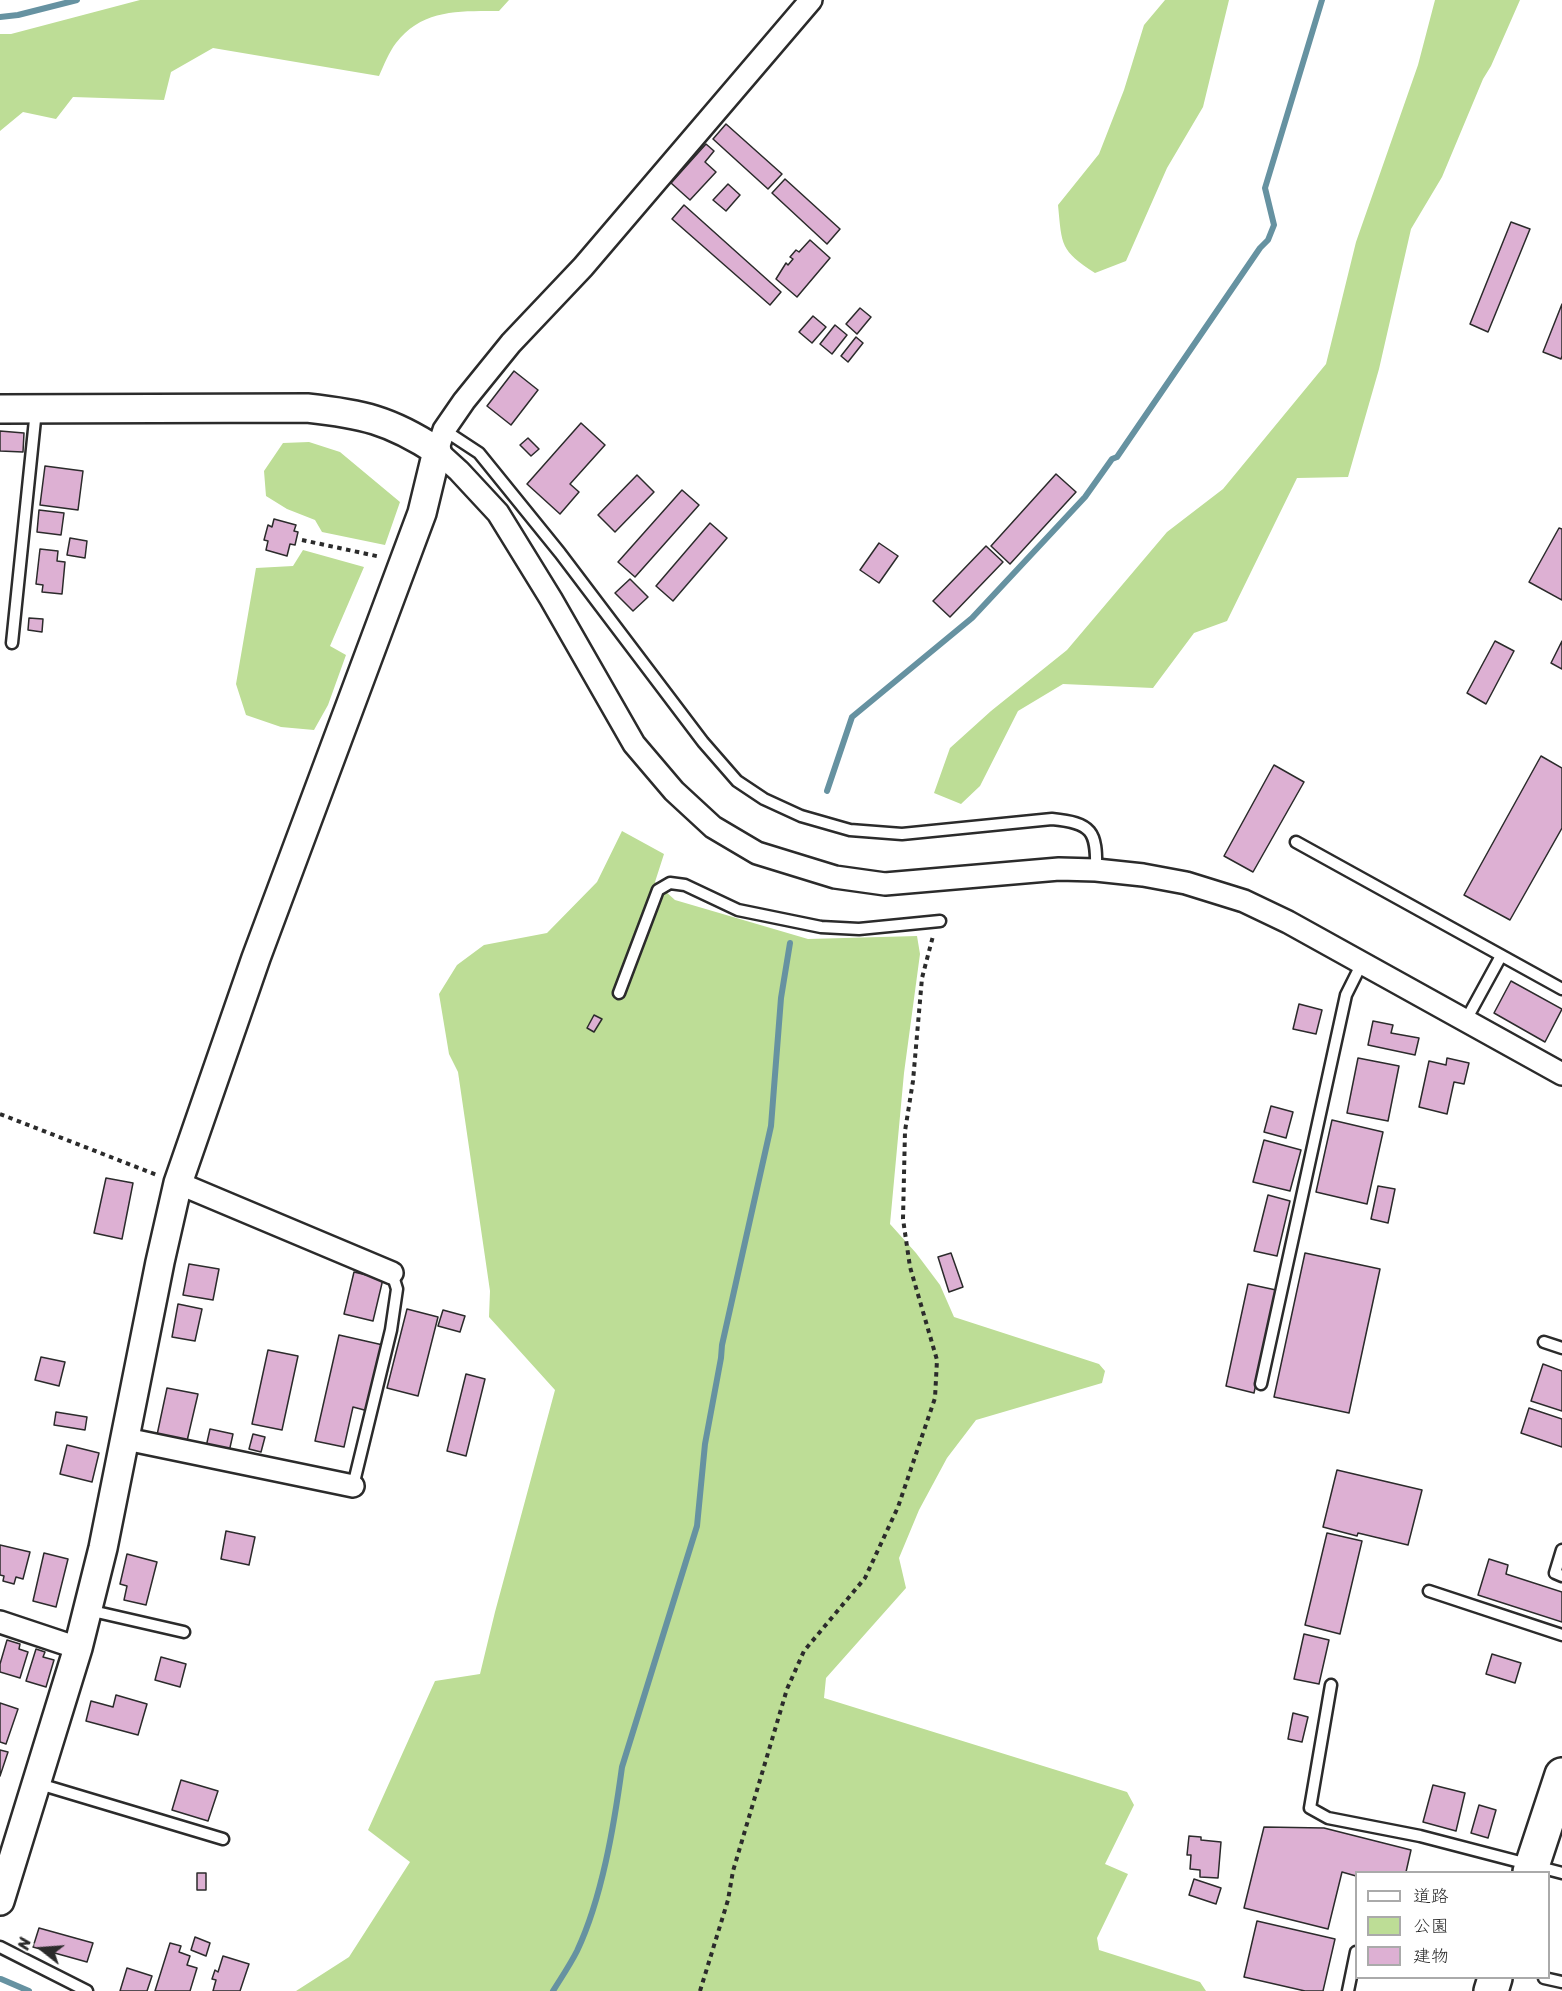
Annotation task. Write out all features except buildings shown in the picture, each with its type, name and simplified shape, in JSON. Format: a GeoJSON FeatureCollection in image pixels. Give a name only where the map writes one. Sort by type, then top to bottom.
{"type":"FeatureCollection","features":[{"type":"Feature","properties":{"kind":"highway"},"geometry":{"type":"LineString","coordinates":[[1541,1871],[1562,1775]]}},
{"type":"Feature","properties":{"kind":"street"},"geometry":{"type":"LineString","coordinates":[[2,1885],[78,1648],[103,1548],[178,1183],[256,958],[422,513],[440,441],[464,401],[512,343],[583,267],[811,0]]}},
{"type":"Feature","properties":{"kind":"street"},"geometry":{"type":"LineString","coordinates":[[0,409],[307,408],[354,414],[387,423],[414,436],[440,441],[459,471],[498,513],[551,599],[634,744],[674,791],[713,827],[758,853],[835,877],[885,884],[1032,870],[1096,870],[1186,883],[1244,901],[1288,922],[1562,1074]]}},
{"type":"Feature","properties":{"kind":"street"},"geometry":{"type":"LineString","coordinates":[[178,1183],[392,1273]]}},
{"type":"Feature","properties":{"kind":"street"},"geometry":{"type":"LineString","coordinates":[[126,1439],[353,1486]]}},
{"type":"Feature","properties":{"kind":"street"},"geometry":{"type":"LineString","coordinates":[[0,1622],[78,1648]]}},
{"type":"Feature","properties":{"kind":"lane"},"geometry":{"type":"LineString","coordinates":[[12,643],[36,409]]}},
{"type":"Feature","properties":{"kind":"lane"},"geometry":{"type":"LineString","coordinates":[[440,441],[479,453],[567,563],[703,742],[738,781],[764,799],[801,816],[850,830],[902,834],[1052,819],[1074,821],[1086,827],[1096,844],[1096,870]]}},
{"type":"Feature","properties":{"kind":"lane"},"geometry":{"type":"LineString","coordinates":[[1296,842],[1562,989]]}},
{"type":"Feature","properties":{"kind":"lane"},"geometry":{"type":"LineString","coordinates":[[619,993],[658,890],[670,883],[686,885],[738,910],[821,927],[859,929],[940,921]]}},
{"type":"Feature","properties":{"kind":"lane"},"geometry":{"type":"LineString","coordinates":[[1466,1020],[1502,956]]}},
{"type":"Feature","properties":{"kind":"lane"},"geometry":{"type":"LineString","coordinates":[[1261,1383],[1346,995],[1362,963]]}},
{"type":"Feature","properties":{"kind":"lane"},"geometry":{"type":"LineString","coordinates":[[353,1486],[391,1330],[397,1289],[392,1273]]}},
{"type":"Feature","properties":{"kind":"lane"},"geometry":{"type":"LineString","coordinates":[[1544,1342],[1562,1348]]}},
{"type":"Feature","properties":{"kind":"lane"},"geometry":{"type":"LineString","coordinates":[[1562,1550],[1555,1574],[1562,1576]]}},
{"type":"Feature","properties":{"kind":"lane"},"geometry":{"type":"LineString","coordinates":[[1429,1591],[1562,1635]]}},
{"type":"Feature","properties":{"kind":"lane"},"geometry":{"type":"LineString","coordinates":[[87,1610],[184,1632]]}},
{"type":"Feature","properties":{"kind":"lane"},"geometry":{"type":"LineString","coordinates":[[1330,1685],[1310,1808],[1328,1818],[1420,1836],[1541,1871]]}},
{"type":"Feature","properties":{"kind":"lane"},"geometry":{"type":"LineString","coordinates":[[36,1783],[223,1839]]}},
{"type":"Feature","properties":{"kind":"lane"},"geometry":{"type":"LineString","coordinates":[[0,1947],[87,1991]]}},
{"type":"Feature","properties":{"kind":"lane"},"geometry":{"type":"LineString","coordinates":[[1347,1991],[1355,1956]]}},
{"type":"Feature","properties":{"kind":"path"},"geometry":{"type":"LineString","coordinates":[[700,1991],[787,1689],[804,1652],[865,1578],[898,1507],[935,1398],[937,1360],[910,1267],[903,1219],[905,1131],[913,1081],[922,978],[932,939],[940,921]]}},
{"type":"Feature","properties":{"kind":"path"},"geometry":{"type":"LineString","coordinates":[[0,1114],[178,1183]]}},
{"type":"Feature","properties":{"kind":"green space"},"geometry":{"type":"Polygon","coordinates":[[[140,0],[509,0],[499,11],[443,14],[418,24],[396,43],[379,76],[213,48],[171,72],[164,100],[73,97],[56,119],[23,112],[0,131],[0,34],[11,34],[140,0]]]}},
{"type":"Feature","properties":{"kind":"green space"},"geometry":{"type":"Polygon","coordinates":[[[1165,0],[1229,0],[1203,107],[1167,168],[1126,261],[1095,273],[1075,258],[1065,246],[1058,205],[1099,154],[1124,90],[1144,25],[1165,0]]]}},
{"type":"Feature","properties":{"kind":"green space"},"geometry":{"type":"Polygon","coordinates":[[[1435,0],[1520,0],[1483,79],[1442,177],[1411,229],[1379,369],[1348,477],[1297,478],[1227,621],[1194,633],[1153,688],[1063,684],[1018,711],[980,786],[961,804],[934,793],[950,748],[991,711],[1067,650],[1167,532],[1223,489],[1326,364],[1356,242],[1418,65],[1435,0]]]}},
{"type":"Feature","properties":{"kind":"green space"},"geometry":{"type":"Polygon","coordinates":[[[309,442],[340,452],[400,502],[385,545],[322,532],[315,520],[287,509],[266,496],[264,471],[283,443],[309,442]]]}},
{"type":"Feature","properties":{"kind":"green space"},"geometry":{"type":"Polygon","coordinates":[[[303,550],[364,567],[330,646],[346,655],[328,705],[314,730],[281,727],[246,715],[236,684],[256,568],[293,566],[303,550]]]}},
{"type":"Feature","properties":{"kind":"green space"},"geometry":{"type":"Polygon","coordinates":[[[622,831],[664,854],[655,882],[675,900],[808,939],[917,936],[920,954],[904,1073],[890,1224],[940,1285],[954,1317],[1099,1364],[1105,1371],[1102,1383],[976,1420],[947,1458],[919,1510],[899,1558],[906,1588],[826,1678],[824,1698],[1127,1792],[1134,1805],[1105,1864],[1128,1874],[1097,1938],[1099,1950],[1200,1982],[1206,1991],[296,1991],[349,1957],[410,1862],[368,1830],[435,1681],[480,1674],[555,1390],[489,1317],[490,1291],[458,1072],[449,1054],[439,994],[457,965],[484,945],[547,933],[597,882],[622,831]]]}},
{"type":"Feature","properties":{"kind":"waterway"},"geometry":{"type":"LineString","coordinates":[[0,17],[18,15],[77,0]]}},
{"type":"Feature","properties":{"kind":"waterway"},"geometry":{"type":"LineString","coordinates":[[827,791],[852,717],[972,618],[1085,497],[1112,459],[1117,457],[1260,248],[1268,240],[1274,225],[1265,188],[1322,0]]}},
{"type":"Feature","properties":{"kind":"waterway"},"geometry":{"type":"LineString","coordinates":[[553,1991],[577,1951],[593,1908],[611,1837],[622,1767],[697,1526],[705,1444],[722,1345],[771,1126],[781,998],[790,943]]}},
{"type":"Feature","properties":{"kind":"waterway"},"geometry":{"type":"LineString","coordinates":[[1,1979],[29,1991]]}}]}
